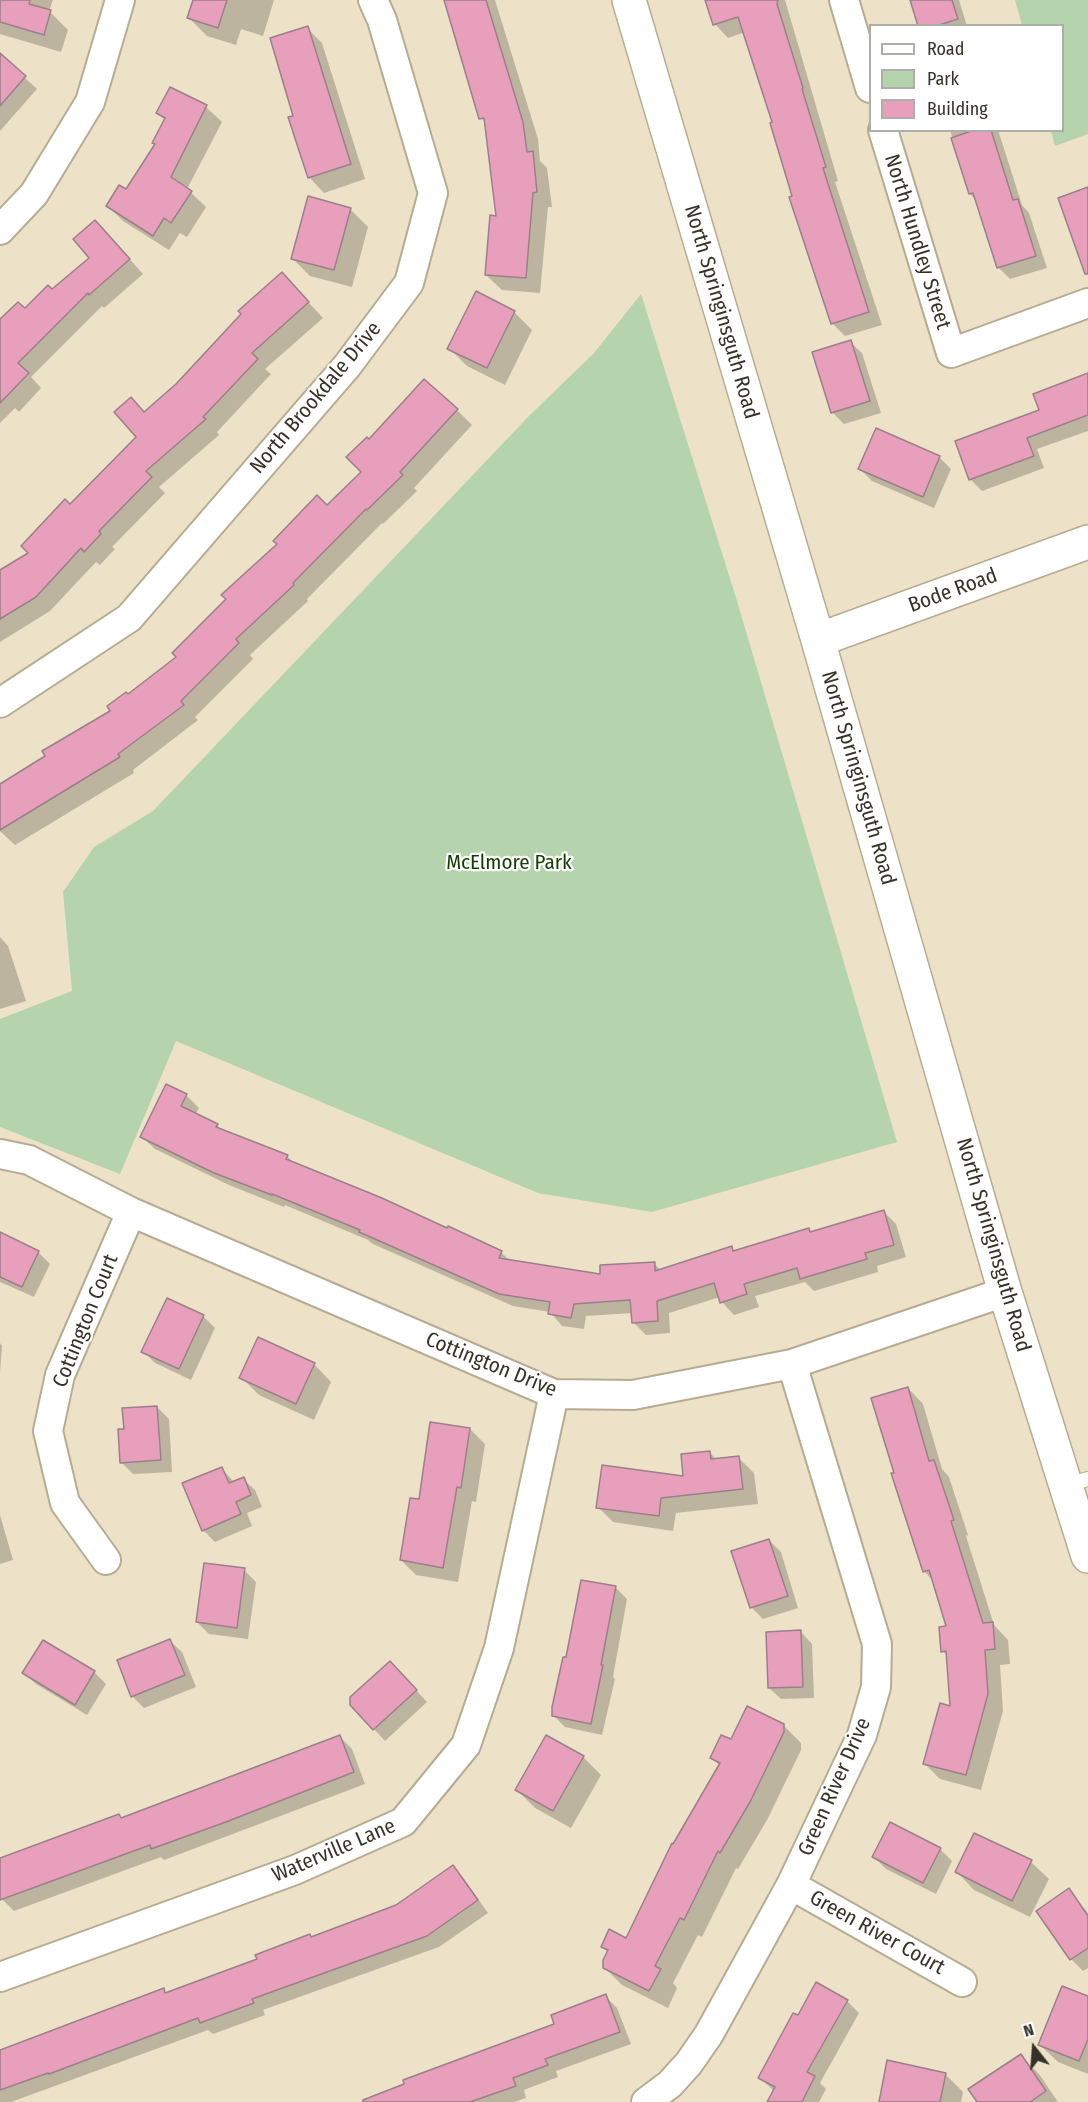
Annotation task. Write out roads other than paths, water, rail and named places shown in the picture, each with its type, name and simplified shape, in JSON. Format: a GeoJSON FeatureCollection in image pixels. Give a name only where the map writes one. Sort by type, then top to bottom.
{"type":"FeatureCollection","features":[{"type":"Feature","properties":{"kind":"street"},"geometry":{"type":"LineString","coordinates":[[0,230],[34,194],[90,102],[120,0]]}},
{"type":"Feature","properties":{"kind":"street","name":"North Brookdale Drive"},"geometry":{"type":"LineString","coordinates":[[0,703],[129,618],[347,366],[409,284],[433,193],[382,20],[373,0]]}},
{"type":"Feature","properties":{"kind":"street","name":"North Springinsguth Road"},"geometry":{"type":"LineString","coordinates":[[629,0],[818,640],[1005,1292],[1078,1493],[1088,1556]]}},
{"type":"Feature","properties":{"kind":"street"},"geometry":{"type":"LineString","coordinates":[[844,0],[869,85]]}},
{"type":"Feature","properties":{"kind":"street","name":"North Hundley Street"},"geometry":{"type":"LineString","coordinates":[[884,132],[951,353],[1088,303]]}},
{"type":"Feature","properties":{"kind":"street","name":"Bode Road"},"geometry":{"type":"LineString","coordinates":[[818,640],[1088,542]]}},
{"type":"Feature","properties":{"kind":"street","name":"Cottington Drive"},"geometry":{"type":"LineString","coordinates":[[0,1154],[29,1160],[131,1212],[554,1394],[633,1395],[792,1364],[1005,1292]]}},
{"type":"Feature","properties":{"kind":"street","name":"Cottington Court"},"geometry":{"type":"LineString","coordinates":[[106,1560],[65,1503],[48,1431],[60,1375],[131,1212]]}},
{"type":"Feature","properties":{"kind":"street","name":"Green River Drive"},"geometry":{"type":"LineString","coordinates":[[646,2102],[670,2084],[689,2063],[709,2034],[791,1885],[862,1735],[876,1688],[877,1644],[792,1364]]}},
{"type":"Feature","properties":{"kind":"street","name":"Waterville Lane"},"geometry":{"type":"LineString","coordinates":[[0,1977],[295,1870],[403,1822],[466,1745],[500,1648],[554,1394]]}},
{"type":"Feature","properties":{"kind":"street","name":"Green River Court"},"geometry":{"type":"LineString","coordinates":[[791,1885],[962,1982]]}},
{"type":"Feature","properties":{"kind":"park label","name":"McElmore Park"},"geometry":{"type":"Point","coordinates":[509,863]}}]}
